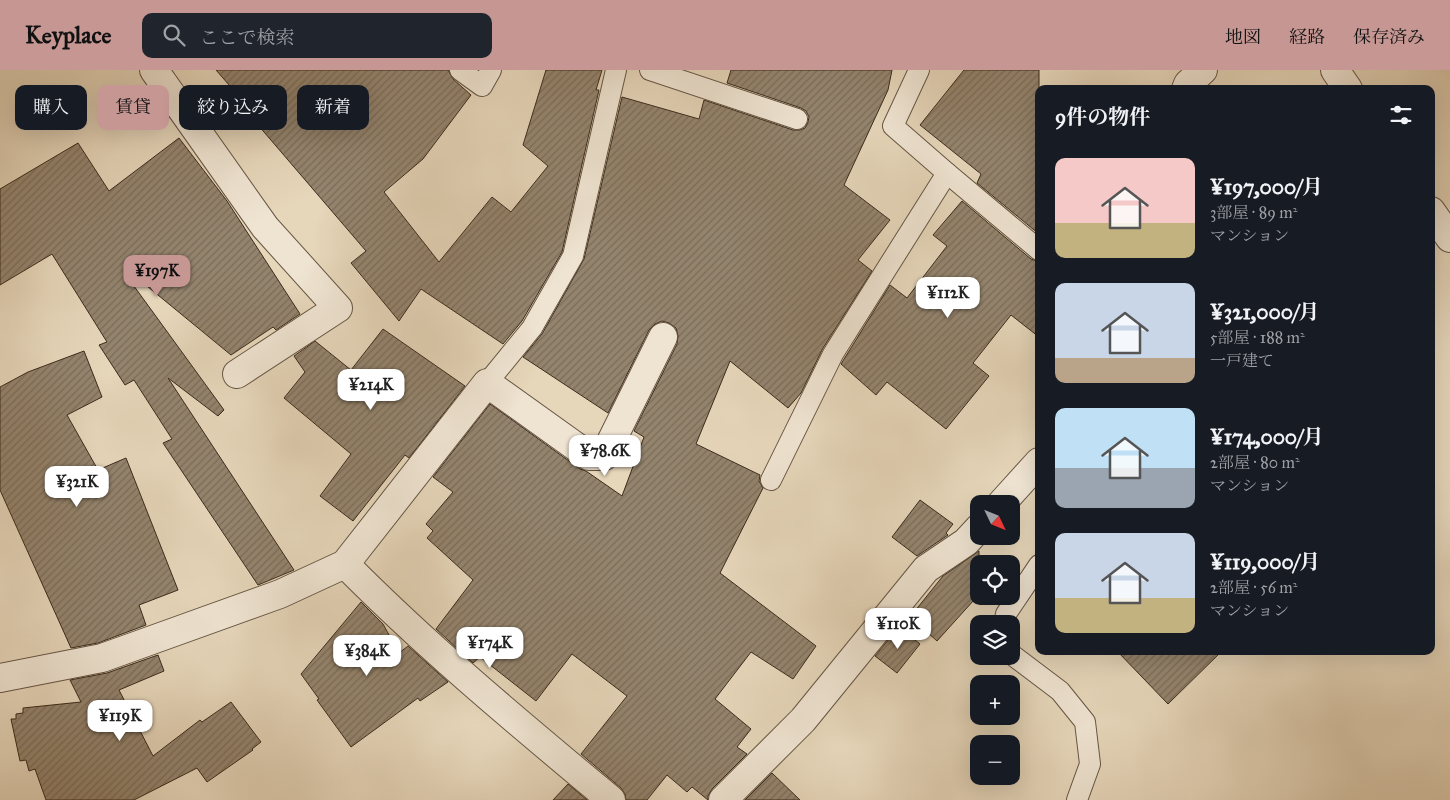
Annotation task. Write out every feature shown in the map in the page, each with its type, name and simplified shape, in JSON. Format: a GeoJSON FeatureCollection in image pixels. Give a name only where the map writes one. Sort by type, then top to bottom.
{"type":"FeatureCollection","features":[{"type":"Feature","properties":{"kind":"street"},"geometry":{"type":"LineString","coordinates":[[154,70],[265,228],[338,308],[237,374]]}},
{"type":"Feature","properties":{"kind":"street"},"geometry":{"type":"LineString","coordinates":[[1188,85],[1203,70]]}},
{"type":"Feature","properties":{"kind":"street"},"geometry":{"type":"LineString","coordinates":[[1335,70],[1345,85]]}},
{"type":"Feature","properties":{"kind":"street"},"geometry":{"type":"LineString","coordinates":[[1435,217],[1450,238]]}},
{"type":"Feature","properties":{"kind":"street"},"geometry":{"type":"LineString","coordinates":[[0,678],[102,658],[280,594],[345,564],[487,383],[590,456],[604,456],[663,337]]}},
{"type":"Feature","properties":{"kind":"street"},"geometry":{"type":"LineString","coordinates":[[1009,495],[1035,466]]}},
{"type":"Feature","properties":{"kind":"street"},"geometry":{"type":"LineString","coordinates":[[723,800],[803,720],[926,569],[970,538]]}},
{"type":"Feature","properties":{"kind":"street"},"geometry":{"type":"LineString","coordinates":[[345,564],[386,606],[527,730],[611,800]]}},
{"type":"Feature","properties":{"kind":"lane"},"geometry":{"type":"LineString","coordinates":[[460,70],[482,86],[491,70]]}},
{"type":"Feature","properties":{"kind":"lane"},"geometry":{"type":"LineString","coordinates":[[487,383],[532,328],[573,256],[616,70]]}},
{"type":"Feature","properties":{"kind":"lane"},"geometry":{"type":"LineString","coordinates":[[650,70],[797,119]]}},
{"type":"Feature","properties":{"kind":"lane"},"geometry":{"type":"LineString","coordinates":[[918,70],[893,126],[1035,247]]}},
{"type":"Feature","properties":{"kind":"lane"},"geometry":{"type":"LineString","coordinates":[[771,480],[833,354],[946,173]]}},
{"type":"Feature","properties":{"kind":"lane"},"geometry":{"type":"LineString","coordinates":[[1006,615],[1035,571]]}},
{"type":"Feature","properties":{"kind":"lane"},"geometry":{"type":"LineString","coordinates":[[1020,661],[1060,691],[1085,722],[1090,764],[1077,800]]}},
{"type":"Feature","properties":{"kind":"building"},"geometry":{"type":"Polygon","coordinates":[[[216,70],[448,70],[453,79],[471,95],[423,159],[384,192],[439,262],[492,197],[511,212],[548,166],[523,145],[546,70],[602,70],[596,90],[599,90],[562,252],[522,321],[503,344],[421,289],[399,321],[351,263],[366,251],[262,130],[287,130],[287,85],[229,85],[216,70]]]}},
{"type":"Feature","properties":{"kind":"building"},"geometry":{"type":"Polygon","coordinates":[[[731,70],[892,70],[888,90],[844,185],[890,220],[858,260],[872,271],[823,348],[801,393],[788,408],[730,361],[696,444],[760,475],[759,481],[763,488],[720,573],[816,646],[793,679],[751,652],[715,699],[751,729],[737,747],[747,754],[712,789],[708,800],[692,787],[687,792],[667,775],[647,800],[626,800],[621,788],[581,754],[627,696],[572,654],[536,701],[480,657],[473,663],[436,629],[473,580],[427,538],[433,531],[426,524],[453,492],[433,477],[490,404],[580,469],[586,471],[622,496],[644,437],[634,431],[677,344],[676,328],[662,321],[655,324],[649,330],[608,413],[523,357],[542,334],[584,259],[622,97],[699,119],[704,100],[793,130],[805,128],[809,117],[806,111],[727,83],[731,70]]]}},
{"type":"Feature","properties":{"kind":"building"},"geometry":{"type":"Polygon","coordinates":[[[964,70],[1039,70],[1039,85],[1035,85],[1035,231],[977,183],[981,174],[920,125],[964,70]]]}},
{"type":"Feature","properties":{"kind":"building"},"geometry":{"type":"Polygon","coordinates":[[[179,138],[227,201],[300,314],[276,330],[273,327],[231,355],[136,277],[131,282],[224,410],[218,416],[168,378],[294,570],[258,585],[163,443],[172,439],[134,380],[125,385],[99,345],[107,342],[52,254],[0,285],[0,189],[78,143],[109,191],[179,138]]]}},
{"type":"Feature","properties":{"kind":"building"},"geometry":{"type":"Polygon","coordinates":[[[962,201],[1035,260],[1035,334],[1011,315],[973,363],[989,376],[946,429],[887,382],[876,395],[841,364],[890,285],[907,298],[947,246],[933,235],[962,201]]]}},
{"type":"Feature","properties":{"kind":"building"},"geometry":{"type":"Polygon","coordinates":[[[383,329],[465,386],[409,458],[405,455],[353,521],[320,496],[351,454],[284,398],[305,372],[294,356],[315,341],[351,370],[383,329]]]}},
{"type":"Feature","properties":{"kind":"building"},"geometry":{"type":"Polygon","coordinates":[[[84,351],[102,397],[67,415],[98,470],[126,458],[178,590],[139,605],[146,625],[98,643],[71,648],[0,490],[0,387],[28,372],[84,351]]]}},
{"type":"Feature","properties":{"kind":"building"},"geometry":{"type":"Polygon","coordinates":[[[920,500],[953,524],[946,533],[948,535],[917,556],[892,537],[920,500]]]}},
{"type":"Feature","properties":{"kind":"building"},"geometry":{"type":"Polygon","coordinates":[[[970,557],[970,604],[937,641],[910,617],[943,576],[970,557]]]}},
{"type":"Feature","properties":{"kind":"building"},"geometry":{"type":"Polygon","coordinates":[[[361,602],[383,624],[399,653],[408,646],[448,682],[420,701],[418,698],[351,747],[301,674],[361,602]]]}},
{"type":"Feature","properties":{"kind":"building"},"geometry":{"type":"Polygon","coordinates":[[[899,627],[920,644],[897,673],[875,656],[899,627]]]}},
{"type":"Feature","properties":{"kind":"building"},"geometry":{"type":"Polygon","coordinates":[[[158,655],[164,671],[119,690],[153,756],[200,720],[202,722],[231,702],[261,742],[253,750],[207,782],[197,768],[134,800],[46,800],[35,769],[29,771],[26,760],[20,761],[11,719],[16,719],[16,714],[23,713],[23,708],[81,702],[70,680],[107,673],[158,655]]]}},
{"type":"Feature","properties":{"kind":"building"},"geometry":{"type":"Polygon","coordinates":[[[1121,655],[1218,655],[1168,704],[1121,655]]]}},
{"type":"Feature","properties":{"kind":"building"},"geometry":{"type":"Polygon","coordinates":[[[772,773],[800,800],[745,800],[772,773]]]}},
{"type":"Feature","properties":{"kind":"building"},"geometry":{"type":"Polygon","coordinates":[[[568,784],[587,800],[553,800],[568,784]]]}}]}
